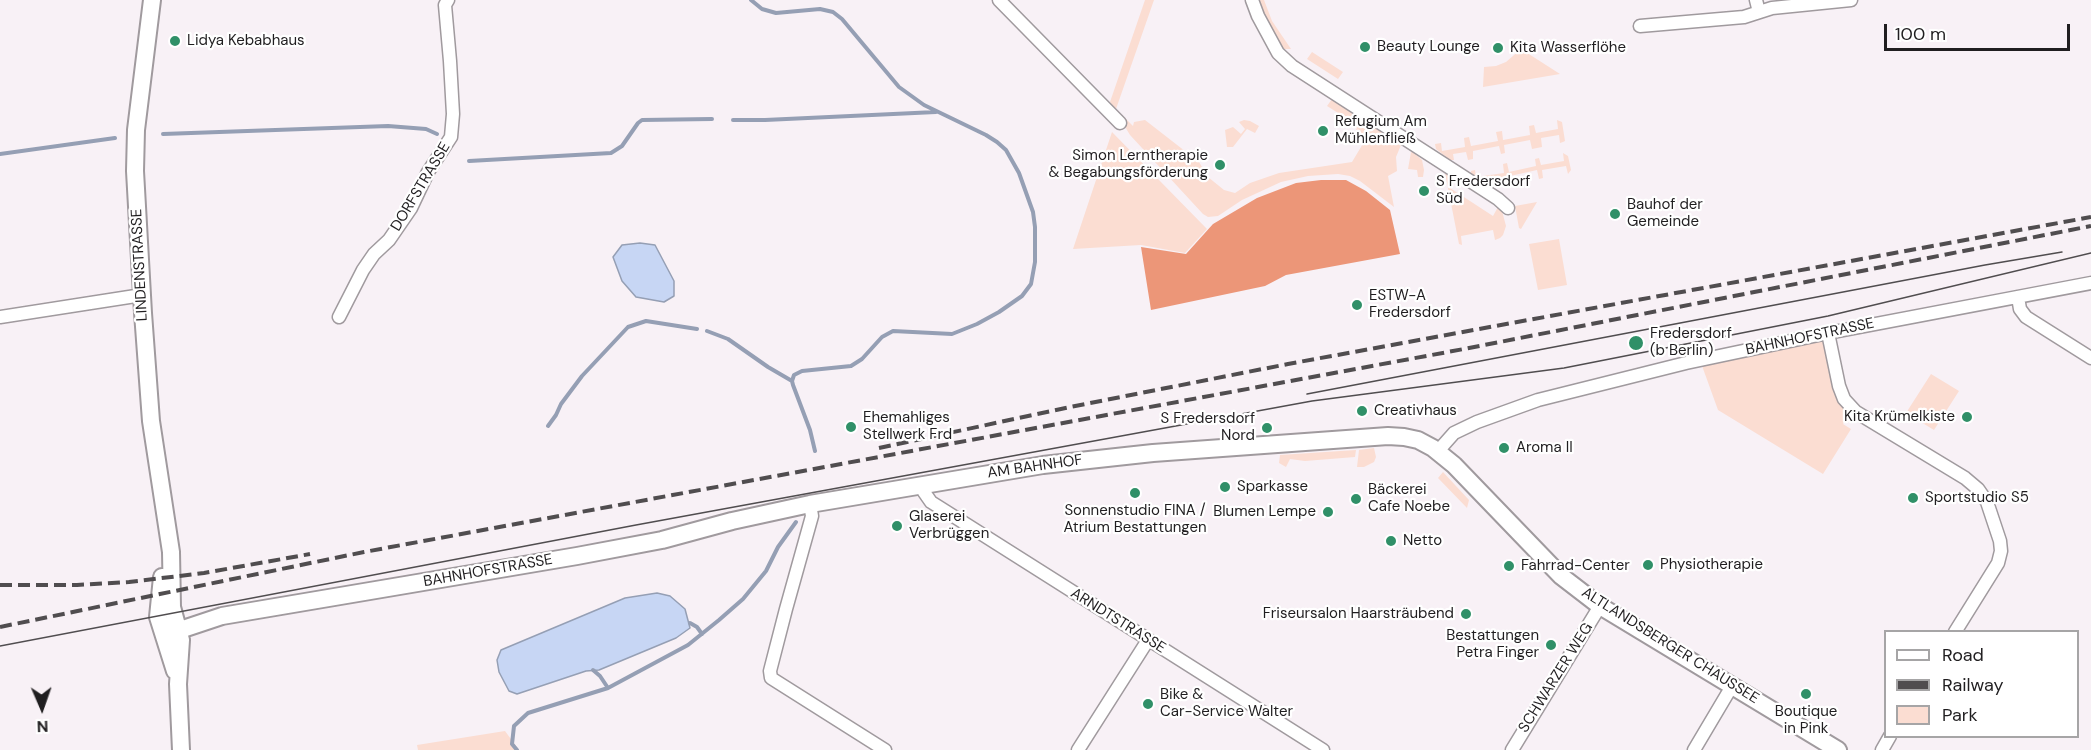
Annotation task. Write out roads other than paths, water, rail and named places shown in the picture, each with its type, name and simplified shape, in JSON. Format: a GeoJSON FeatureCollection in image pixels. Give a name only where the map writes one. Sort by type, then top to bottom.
{"type":"FeatureCollection","features":[{"type":"Feature","properties":{"kind":"main road","name":"LINDENSTRASSE"},"geometry":{"type":"LineString","coordinates":[[152,0],[136,152],[142,295],[151,421],[167,530],[158,617],[172,632],[178,684],[181,750]]}},
{"type":"Feature","properties":{"kind":"main road","name":"AM BAHNHOF"},"geometry":{"type":"LineString","coordinates":[[810,504],[1043,465],[1149,453],[1388,436],[1418,440],[1438,451]]}},
{"type":"Feature","properties":{"kind":"main road","name":"ALTLANDSBERGER CHAUSSEE"},"geometry":{"type":"LineString","coordinates":[[1438,451],[1455,465],[1561,576],[1600,606],[1838,750]]}},
{"type":"Feature","properties":{"kind":"main road","name":"BAHNHOFSTRASSE"},"geometry":{"type":"LineString","coordinates":[[172,632],[222,616],[662,540],[732,521],[810,504]]}},
{"type":"Feature","properties":{"kind":"street"},"geometry":{"type":"LineString","coordinates":[[999,0],[1120,123]]}},
{"type":"Feature","properties":{"kind":"street"},"geometry":{"type":"LineString","coordinates":[[1252,0],[1278,53],[1292,66],[1498,199],[1508,208]]}},
{"type":"Feature","properties":{"kind":"street"},"geometry":{"type":"LineString","coordinates":[[1640,26],[1744,17],[1757,6],[1772,8],[1851,0]]}},
{"type":"Feature","properties":{"kind":"street","name":"DORFSTRASSE"},"geometry":{"type":"LineString","coordinates":[[339,317],[363,270],[374,254],[389,240],[411,208],[428,172],[451,137],[451,84],[444,2]]}},
{"type":"Feature","properties":{"kind":"street","name":"BAHNHOFSTRASSE"},"geometry":{"type":"LineString","coordinates":[[1438,451],[1454,433],[1477,422],[1538,400],[1686,363],[1827,333],[2091,283]]}},
{"type":"Feature","properties":{"kind":"street"},"geometry":{"type":"LineString","coordinates":[[0,317],[142,295]]}},
{"type":"Feature","properties":{"kind":"street"},"geometry":{"type":"LineString","coordinates":[[2018,297],[2020,309],[2026,317],[2091,358]]}},
{"type":"Feature","properties":{"kind":"street"},"geometry":{"type":"LineString","coordinates":[[1827,333],[1839,386],[1844,399],[1856,412],[1965,478],[1978,489],[1987,502],[2001,541],[2001,551],[1998,563],[1956,630]]}},
{"type":"Feature","properties":{"kind":"street","name":"ARNDTSTRASSE"},"geometry":{"type":"LineString","coordinates":[[922,485],[931,502],[1323,750]]}},
{"type":"Feature","properties":{"kind":"street"},"geometry":{"type":"LineString","coordinates":[[810,504],[812,516],[770,671],[771,678],[885,750]]}},
{"type":"Feature","properties":{"kind":"street","name":"SCHWARZER WEG"},"geometry":{"type":"LineString","coordinates":[[1512,750],[1600,606]]}},
{"type":"Feature","properties":{"kind":"street"},"geometry":{"type":"LineString","coordinates":[[1078,750],[1148,639]]}},
{"type":"Feature","properties":{"kind":"street"},"geometry":{"type":"LineString","coordinates":[[1694,750],[1732,686]]}},
{"type":"Feature","properties":{"kind":"water"},"geometry":{"type":"Polygon","coordinates":[[[640,243],[655,245],[674,281],[674,296],[664,302],[636,297],[622,281],[613,257],[622,245],[640,243]]]}},
{"type":"Feature","properties":{"kind":"water"},"geometry":{"type":"Polygon","coordinates":[[[657,593],[670,596],[685,609],[690,628],[676,638],[599,670],[586,671],[517,694],[509,691],[499,672],[497,660],[501,650],[625,598],[657,593]]]}},
{"type":"Feature","properties":{"kind":"waterway"},"geometry":{"type":"LineString","coordinates":[[751,0],[762,9],[776,13],[820,9],[833,12],[842,19],[899,87],[924,105],[986,135],[1006,150],[1019,173],[1033,212],[1035,262],[1031,284],[1022,296],[999,312],[952,334],[893,331],[882,337],[862,359],[851,366],[802,371],[794,375],[793,385],[810,430],[815,451]]}},
{"type":"Feature","properties":{"kind":"waterway"},"geometry":{"type":"LineString","coordinates":[[733,120],[936,112]]}},
{"type":"Feature","properties":{"kind":"waterway"},"geometry":{"type":"LineString","coordinates":[[469,161],[611,153],[622,146],[642,120],[712,119]]}},
{"type":"Feature","properties":{"kind":"waterway"},"geometry":{"type":"LineString","coordinates":[[163,134],[388,126],[426,129],[437,134]]}},
{"type":"Feature","properties":{"kind":"waterway"},"geometry":{"type":"LineString","coordinates":[[0,154],[115,138]]}},
{"type":"Feature","properties":{"kind":"waterway"},"geometry":{"type":"LineString","coordinates":[[548,426],[582,376],[628,327],[646,321],[697,329]]}},
{"type":"Feature","properties":{"kind":"waterway"},"geometry":{"type":"LineString","coordinates":[[707,331],[728,339],[792,381]]}},
{"type":"Feature","properties":{"kind":"waterway"},"geometry":{"type":"LineString","coordinates":[[517,750],[512,744],[514,726],[528,713],[608,688],[688,645],[719,620],[743,599],[766,571],[778,547],[796,522]]}},
{"type":"Feature","properties":{"kind":"waterway"},"geometry":{"type":"LineString","coordinates":[[690,623],[702,634]]}},
{"type":"Feature","properties":{"kind":"waterway"},"geometry":{"type":"LineString","coordinates":[[593,670],[608,688]]}},
{"type":"Feature","properties":{"kind":"tram line"},"geometry":{"type":"LineString","coordinates":[[1307,394],[2062,252]]}},
{"type":"Feature","properties":{"kind":"tram line"},"geometry":{"type":"LineString","coordinates":[[0,646],[636,525],[1312,401],[1564,368],[1828,316],[2091,253]]}},
{"type":"Feature","properties":{"kind":"railway"},"geometry":{"type":"LineString","coordinates":[[879,448],[1288,364],[2091,217]]}},
{"type":"Feature","properties":{"kind":"railway"},"geometry":{"type":"LineString","coordinates":[[0,627],[364,552],[1464,349],[2091,226]]}},
{"type":"Feature","properties":{"kind":"railway"},"geometry":{"type":"LineString","coordinates":[[0,585],[129,582],[204,573],[310,554]]}},
{"type":"Feature","properties":{"kind":"place","name":"Lidya Kebabhaus"},"geometry":{"type":"Point","coordinates":[175,41]}},
{"type":"Feature","properties":{"kind":"place","name":"Beauty Lounge"},"geometry":{"type":"Point","coordinates":[1365,47]}},
{"type":"Feature","properties":{"kind":"place","name":"Kita Wasserflöhe"},"geometry":{"type":"Point","coordinates":[1498,48]}},
{"type":"Feature","properties":{"kind":"place","name":"Refugium Am Mühlenfließ"},"geometry":{"type":"Point","coordinates":[1323,131]}},
{"type":"Feature","properties":{"kind":"place","name":"Simon Lerntherapie & Begabungsförderung"},"geometry":{"type":"Point","coordinates":[1220,165]}},
{"type":"Feature","properties":{"kind":"place","name":"S Fredersdorf Süd"},"geometry":{"type":"Point","coordinates":[1424,191]}},
{"type":"Feature","properties":{"kind":"place","name":"Bauhof der Gemeinde"},"geometry":{"type":"Point","coordinates":[1615,214]}},
{"type":"Feature","properties":{"kind":"place","name":"ESTW-A Fredersdorf"},"geometry":{"type":"Point","coordinates":[1357,305]}},
{"type":"Feature","properties":{"kind":"place","name":"Fredersdorf (b Berlin)"},"geometry":{"type":"Point","coordinates":[1636,343]}},
{"type":"Feature","properties":{"kind":"place","name":"Creativhaus"},"geometry":{"type":"Point","coordinates":[1362,411]}},
{"type":"Feature","properties":{"kind":"place","name":"Kita Krümelkiste"},"geometry":{"type":"Point","coordinates":[1967,417]}},
{"type":"Feature","properties":{"kind":"place","name":"Ehemahliges Stellwerk Frd"},"geometry":{"type":"Point","coordinates":[851,427]}},
{"type":"Feature","properties":{"kind":"place","name":"S Fredersdorf Nord"},"geometry":{"type":"Point","coordinates":[1267,428]}},
{"type":"Feature","properties":{"kind":"place","name":"Aroma II"},"geometry":{"type":"Point","coordinates":[1504,448]}},
{"type":"Feature","properties":{"kind":"place","name":"Sparkasse"},"geometry":{"type":"Point","coordinates":[1225,487]}},
{"type":"Feature","properties":{"kind":"place","name":"Sonnenstudio FINA / Atrium Bestattungen"},"geometry":{"type":"Point","coordinates":[1135,493]}},
{"type":"Feature","properties":{"kind":"place","name":"Sportstudio S5"},"geometry":{"type":"Point","coordinates":[1913,498]}},
{"type":"Feature","properties":{"kind":"place","name":"Bäckerei Cafe Noebe"},"geometry":{"type":"Point","coordinates":[1356,499]}},
{"type":"Feature","properties":{"kind":"place","name":"Blumen Lempe"},"geometry":{"type":"Point","coordinates":[1328,512]}},
{"type":"Feature","properties":{"kind":"place","name":"Glaserei Verbrüggen"},"geometry":{"type":"Point","coordinates":[897,526]}},
{"type":"Feature","properties":{"kind":"place","name":"Netto"},"geometry":{"type":"Point","coordinates":[1391,541]}},
{"type":"Feature","properties":{"kind":"place","name":"Physiotherapie"},"geometry":{"type":"Point","coordinates":[1648,565]}},
{"type":"Feature","properties":{"kind":"place","name":"Fahrrad-Center"},"geometry":{"type":"Point","coordinates":[1509,566]}},
{"type":"Feature","properties":{"kind":"place","name":"Friseursalon Haarsträubend"},"geometry":{"type":"Point","coordinates":[1466,614]}},
{"type":"Feature","properties":{"kind":"place","name":"Bestattungen Petra Finger"},"geometry":{"type":"Point","coordinates":[1551,645]}},
{"type":"Feature","properties":{"kind":"place","name":"Boutique in Pink"},"geometry":{"type":"Point","coordinates":[1806,694]}},
{"type":"Feature","properties":{"kind":"place","name":"Bike & Car-Service Walter"},"geometry":{"type":"Point","coordinates":[1148,704]}}]}
